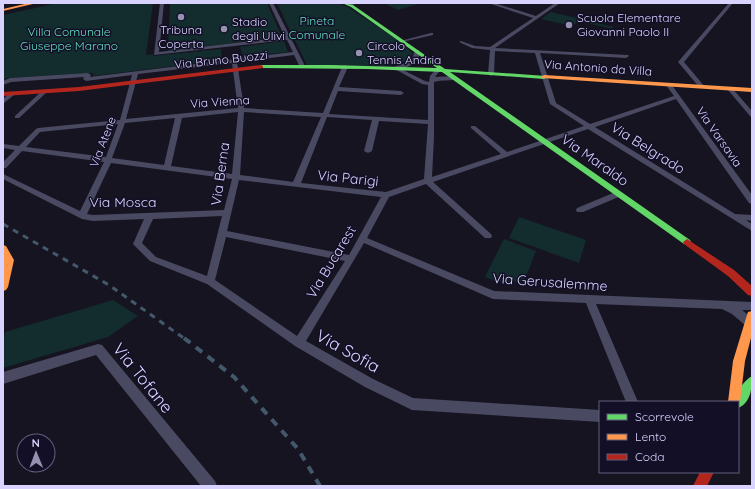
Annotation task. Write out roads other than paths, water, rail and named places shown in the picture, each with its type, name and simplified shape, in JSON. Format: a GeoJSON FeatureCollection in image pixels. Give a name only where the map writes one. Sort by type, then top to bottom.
{"type":"FeatureCollection","features":[{"type":"Feature","properties":{"kind":"street"},"geometry":{"type":"LineString","coordinates":[[3,10],[35,3]]}},
{"type":"Feature","properties":{"kind":"street"},"geometry":{"type":"LineString","coordinates":[[162,3],[156,54],[232,55],[296,53]]}},
{"type":"Feature","properties":{"kind":"street"},"geometry":{"type":"LineString","coordinates":[[271,3],[302,66]]}},
{"type":"Feature","properties":{"kind":"street"},"geometry":{"type":"LineString","coordinates":[[490,3],[536,18]]}},
{"type":"Feature","properties":{"kind":"street"},"geometry":{"type":"LineString","coordinates":[[503,7],[510,3]]}},
{"type":"Feature","properties":{"kind":"street"},"geometry":{"type":"LineString","coordinates":[[491,74],[493,47],[558,3]]}},
{"type":"Feature","properties":{"kind":"street"},"geometry":{"type":"LineString","coordinates":[[702,87],[681,62],[731,3]]}},
{"type":"Feature","properties":{"kind":"street","name":"Via Maraldo"},"geometry":{"type":"LineString","coordinates":[[351,5],[731,273],[752,292]]}},
{"type":"Feature","properties":{"kind":"street"},"geometry":{"type":"LineString","coordinates":[[402,41],[431,34]]}},
{"type":"Feature","properties":{"kind":"street"},"geometry":{"type":"LineString","coordinates":[[232,55],[288,38]]}},
{"type":"Feature","properties":{"kind":"street"},"geometry":{"type":"LineString","coordinates":[[461,42],[474,47],[493,50],[626,56]]}},
{"type":"Feature","properties":{"kind":"street"},"geometry":{"type":"LineString","coordinates":[[396,68],[413,62],[417,56],[417,51]]}},
{"type":"Feature","properties":{"kind":"street","name":"Via Belgrado"},"geometry":{"type":"LineString","coordinates":[[537,52],[553,104],[752,228]]}},
{"type":"Feature","properties":{"kind":"street","name":"Via Bruno Buozzi"},"geometry":{"type":"LineString","coordinates":[[8,94],[134,83],[183,72],[232,55],[302,66],[443,70]]}},
{"type":"Feature","properties":{"kind":"street","name":"Via Berna"},"geometry":{"type":"LineString","coordinates":[[210,281],[236,177],[240,110],[232,55]]}},
{"type":"Feature","properties":{"kind":"street"},"geometry":{"type":"LineString","coordinates":[[296,185],[345,67]]}},
{"type":"Feature","properties":{"kind":"street"},"geometry":{"type":"LineString","coordinates":[[396,68],[424,83],[432,82],[439,78],[455,78]]}},
{"type":"Feature","properties":{"kind":"street"},"geometry":{"type":"LineString","coordinates":[[443,70],[432,82],[428,182],[488,236]]}},
{"type":"Feature","properties":{"kind":"street","name":"Via Antonio da Villa"},"geometry":{"type":"LineString","coordinates":[[443,70],[752,90]]}},
{"type":"Feature","properties":{"kind":"street"},"geometry":{"type":"LineString","coordinates":[[86,79],[136,73],[183,72]]}},
{"type":"Feature","properties":{"kind":"street","name":"Via Atene"},"geometry":{"type":"LineString","coordinates":[[82,216],[110,159],[123,122],[136,73]]}},
{"type":"Feature","properties":{"kind":"street"},"geometry":{"type":"LineString","coordinates":[[3,83],[10,80],[88,75],[79,89]]}},
{"type":"Feature","properties":{"kind":"street","name":"Via Varsavia"},"geometry":{"type":"LineString","coordinates":[[669,85],[752,202]]}},
{"type":"Feature","properties":{"kind":"street"},"geometry":{"type":"LineString","coordinates":[[337,89],[401,93]]}},
{"type":"Feature","properties":{"kind":"street"},"geometry":{"type":"LineString","coordinates":[[730,89],[752,115]]}},
{"type":"Feature","properties":{"kind":"street"},"geometry":{"type":"LineString","coordinates":[[17,117],[45,91]]}},
{"type":"Feature","properties":{"kind":"street"},"geometry":{"type":"LineString","coordinates":[[3,102],[8,94]]}},
{"type":"Feature","properties":{"kind":"street","name":"Via Parigi"},"geometry":{"type":"LineString","coordinates":[[3,146],[110,159],[296,185],[386,195],[677,97]]}},
{"type":"Feature","properties":{"kind":"street","name":"Via Vienna"},"geometry":{"type":"LineString","coordinates":[[20,148],[38,130],[240,110],[430,122]]}},
{"type":"Feature","properties":{"kind":"street"},"geometry":{"type":"LineString","coordinates":[[167,167],[179,116]]}},
{"type":"Feature","properties":{"kind":"street"},"geometry":{"type":"LineString","coordinates":[[368,151],[376,118]]}},
{"type":"Feature","properties":{"kind":"street"},"geometry":{"type":"LineString","coordinates":[[473,127],[507,155]]}},
{"type":"Feature","properties":{"kind":"street"},"geometry":{"type":"LineString","coordinates":[[3,166],[20,148]]}},
{"type":"Feature","properties":{"kind":"street","name":"Via Mosca"},"geometry":{"type":"LineString","coordinates":[[3,176],[82,216],[94,218],[228,213]]}},
{"type":"Feature","properties":{"kind":"street"},"geometry":{"type":"LineString","coordinates":[[580,210],[618,194]]}},
{"type":"Feature","properties":{"kind":"street","name":"Via Bucarest"},"geometry":{"type":"LineString","coordinates":[[299,343],[351,259],[386,195]]}},
{"type":"Feature","properties":{"kind":"street"},"geometry":{"type":"LineString","coordinates":[[728,213],[742,218],[752,218]]}},
{"type":"Feature","properties":{"kind":"street","name":"Via Sofia"},"geometry":{"type":"LineString","coordinates":[[150,216],[137,244],[153,259],[210,281],[299,343],[368,383],[412,404],[599,416]]}},
{"type":"Feature","properties":{"kind":"street"},"geometry":{"type":"LineString","coordinates":[[223,233],[351,259]]}},
{"type":"Feature","properties":{"kind":"street","name":"Via Gerusalemme"},"geometry":{"type":"LineString","coordinates":[[362,239],[493,295],[752,306]]}},
{"type":"Feature","properties":{"kind":"street"},"geometry":{"type":"LineString","coordinates":[[3,248],[9,260],[3,287]]}},
{"type":"Feature","properties":{"kind":"street","name":"Via Maraldo"},"geometry":{"type":"LineString","coordinates":[[731,273],[752,282]]}},
{"type":"Feature","properties":{"kind":"street"},"geometry":{"type":"LineString","coordinates":[[589,299],[632,401]]}},
{"type":"Feature","properties":{"kind":"street","name":"Via Gerusalemme"},"geometry":{"type":"LineString","coordinates":[[723,305],[736,311],[750,321]]}},
{"type":"Feature","properties":{"kind":"street"},"geometry":{"type":"LineString","coordinates":[[750,321],[752,337]]}},
{"type":"Feature","properties":{"kind":"street"},"geometry":{"type":"LineString","coordinates":[[734,401],[739,360],[750,321]]}},
{"type":"Feature","properties":{"kind":"street","name":"Via Tofane"},"geometry":{"type":"LineString","coordinates":[[3,378],[98,349],[210,486]]}},
{"type":"Feature","properties":{"kind":"street"},"geometry":{"type":"LineString","coordinates":[[739,401],[752,382]]}},
{"type":"Feature","properties":{"kind":"street"},"geometry":{"type":"LineString","coordinates":[[700,486],[706,473]]}},
{"type":"Feature","properties":{"kind":"railway"},"geometry":{"type":"LineString","coordinates":[[3,224],[109,285],[185,339]]}},
{"type":"Feature","properties":{"kind":"railway"},"geometry":{"type":"LineString","coordinates":[[184,338],[234,377],[298,449],[320,486]]}},
{"type":"Feature","properties":{"kind":"place","name":"Tribuna Coperta"},"geometry":{"type":"Point","coordinates":[181,17]}},
{"type":"Feature","properties":{"kind":"place","name":"Scuola Elementare Giovanni Paolo II"},"geometry":{"type":"Point","coordinates":[569,25]}},
{"type":"Feature","properties":{"kind":"place","name":"Stadio degli Ulivi"},"geometry":{"type":"Point","coordinates":[224,29]}},
{"type":"Feature","properties":{"kind":"place","name":"Circolo Tennis Andria"},"geometry":{"type":"Point","coordinates":[359,53]}},
{"type":"Feature","properties":{"kind":"park label","name":"Pineta Comunale"},"geometry":{"type":"Point","coordinates":[317,28]}},
{"type":"Feature","properties":{"kind":"park label","name":"Villa Comunale Giuseppe Marano"},"geometry":{"type":"Point","coordinates":[69,39]}}]}
